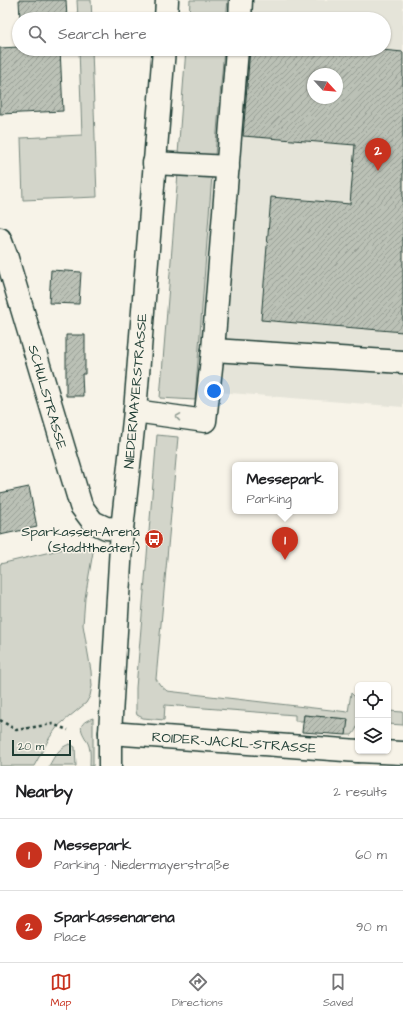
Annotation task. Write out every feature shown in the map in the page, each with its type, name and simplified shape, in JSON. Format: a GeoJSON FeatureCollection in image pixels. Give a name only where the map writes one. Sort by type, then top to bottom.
{"type":"FeatureCollection","features":[{"type":"Feature","properties":{"kind":"main road"},"geometry":{"type":"LineString","coordinates":[[167,12],[168,0]]}},
{"type":"Feature","properties":{"kind":"main road"},"geometry":{"type":"LineString","coordinates":[[240,12],[241,0]]}},
{"type":"Feature","properties":{"kind":"main road","name":"NIEDERMAYERSTRASSE"},"geometry":{"type":"LineString","coordinates":[[110,766],[110,733],[122,529],[135,411],[163,56]]}},
{"type":"Feature","properties":{"kind":"main road"},"geometry":{"type":"LineString","coordinates":[[135,411],[205,421],[213,350],[236,56]]}},
{"type":"Feature","properties":{"kind":"main road"},"geometry":{"type":"LineString","coordinates":[[154,163],[228,167]]}},
{"type":"Feature","properties":{"kind":"main road","name":"SCHULSTRASSE"},"geometry":{"type":"LineString","coordinates":[[0,239],[6,254],[80,506],[93,522],[106,528],[122,529]]}},
{"type":"Feature","properties":{"kind":"main road"},"geometry":{"type":"LineString","coordinates":[[213,350],[403,362]]}},
{"type":"Feature","properties":{"kind":"main road","name":"ROIDER-JACKL-STRASSE"},"geometry":{"type":"LineString","coordinates":[[110,733],[355,751]]}},
{"type":"Feature","properties":{"kind":"main road","name":"ROIDER-JACKL-STRASSE"},"geometry":{"type":"LineString","coordinates":[[391,753],[403,754]]}},
{"type":"Feature","properties":{"kind":"path"},"geometry":{"type":"LineString","coordinates":[[0,720],[16,730],[52,724],[68,730]]}},
{"type":"Feature","properties":{"kind":"shaded area"},"geometry":{"type":"Polygon","coordinates":[[[77,0],[91,0],[92,12],[78,12],[77,0]]]}},
{"type":"Feature","properties":{"kind":"shaded area"},"geometry":{"type":"Polygon","coordinates":[[[190,0],[228,0],[227,12],[189,12],[190,0]]]}},
{"type":"Feature","properties":{"kind":"shaded area"},"geometry":{"type":"Polygon","coordinates":[[[213,0],[403,0],[403,407],[181,389],[209,56],[391,56],[391,12],[212,12],[213,0]]]}},
{"type":"Feature","properties":{"kind":"shaded area"},"geometry":{"type":"Polygon","coordinates":[[[79,56],[92,56],[97,197],[23,200],[21,138],[82,135],[79,56]]]}},
{"type":"Feature","properties":{"kind":"shaded area"},"geometry":{"type":"Polygon","coordinates":[[[185,56],[223,56],[215,155],[178,154],[185,56]]]}},
{"type":"Feature","properties":{"kind":"shaded area"},"geometry":{"type":"Polygon","coordinates":[[[178,173],[212,175],[195,400],[160,398],[178,173]]]}},
{"type":"Feature","properties":{"kind":"shaded area"},"geometry":{"type":"Polygon","coordinates":[[[157,435],[178,437],[156,679],[167,691],[348,712],[351,693],[355,697],[355,731],[352,735],[346,735],[347,719],[304,715],[303,721],[295,721],[295,715],[165,705],[164,720],[143,718],[137,715],[136,711],[136,688],[157,435]]]}},
{"type":"Feature","properties":{"kind":"shaded area"},"geometry":{"type":"Polygon","coordinates":[[[84,544],[93,552],[85,598],[83,625],[91,671],[92,686],[90,696],[86,703],[58,726],[50,737],[34,766],[0,766],[0,564],[84,544]]]}},
{"type":"Feature","properties":{"kind":"shaded area"},"geometry":{"type":"Polygon","coordinates":[[[391,711],[403,712],[403,725],[391,724],[391,711]]]}},
{"type":"Feature","properties":{"kind":"shaded area"},"geometry":{"type":"Polygon","coordinates":[[[93,718],[93,766],[90,766],[90,748],[81,727],[93,718]]]}},
{"type":"Feature","properties":{"kind":"shaded area"},"geometry":{"type":"Polygon","coordinates":[[[70,744],[75,747],[76,766],[49,766],[60,750],[66,745],[70,744]]]}},
{"type":"Feature","properties":{"kind":"building"},"geometry":{"type":"Polygon","coordinates":[[[19,0],[66,0],[67,12],[20,12],[19,0]]]}},
{"type":"Feature","properties":{"kind":"building"},"geometry":{"type":"Polygon","coordinates":[[[12,47],[12,56],[60,56],[63,111],[0,114],[0,48],[12,47]]]}},
{"type":"Feature","properties":{"kind":"building"},"geometry":{"type":"Polygon","coordinates":[[[391,51],[403,52],[403,332],[261,320],[271,197],[350,204],[355,145],[243,136],[249,56],[391,56],[391,51]]]}},
{"type":"Feature","properties":{"kind":"building"},"geometry":{"type":"Polygon","coordinates":[[[51,270],[81,272],[79,304],[49,303],[51,270]]]}},
{"type":"Feature","properties":{"kind":"building"},"geometry":{"type":"Polygon","coordinates":[[[66,335],[85,335],[85,374],[82,374],[83,396],[66,396],[66,335]]]}},
{"type":"Feature","properties":{"kind":"building"},"geometry":{"type":"Polygon","coordinates":[[[29,487],[37,527],[0,535],[0,493],[29,487]]]}},
{"type":"Feature","properties":{"kind":"building"},"geometry":{"type":"Polygon","coordinates":[[[304,715],[348,719],[346,735],[302,732],[304,715]]]}},
{"type":"Feature","properties":{"kind":"place","name":"Sparkassenarena"},"geometry":{"type":"Point","coordinates":[378,171]}},
{"type":"Feature","properties":{"kind":"place","name":"Sparkassen-Arena (Stadttheater)"},"geometry":{"type":"Point","coordinates":[154,539]}},
{"type":"Feature","properties":{"kind":"place","name":"Messepark"},"geometry":{"type":"Point","coordinates":[285,560]}}]}
